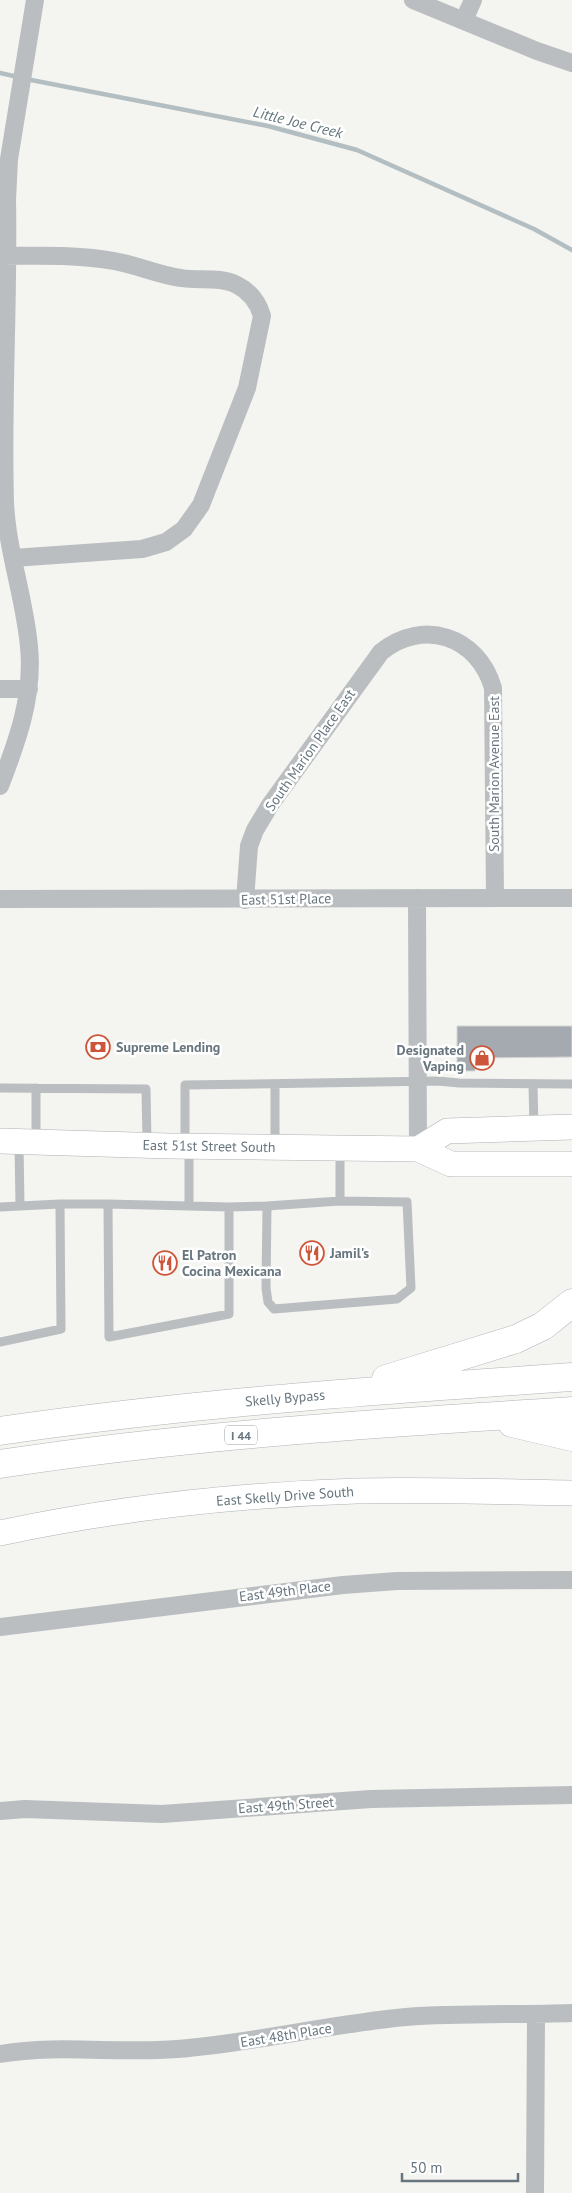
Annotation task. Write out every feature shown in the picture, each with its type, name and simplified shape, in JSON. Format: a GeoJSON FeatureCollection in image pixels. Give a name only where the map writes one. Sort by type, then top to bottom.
{"type":"FeatureCollection","features":[{"type":"Feature","properties":{"kind":"highway"},"geometry":{"type":"LineString","coordinates":[[340,1393],[516,1339],[543,1326],[572,1303]]}},
{"type":"Feature","properties":{"kind":"highway","name":"Skelly Bypass"},"geometry":{"type":"LineString","coordinates":[[0,1431],[186,1407],[340,1393],[572,1377]]}},
{"type":"Feature","properties":{"kind":"highway","name":"I 44"},"geometry":{"type":"LineString","coordinates":[[0,1464],[140,1445],[264,1432],[572,1411]]}},
{"type":"Feature","properties":{"kind":"highway"},"geometry":{"type":"LineString","coordinates":[[484,1416],[572,1437]]}},
{"type":"Feature","properties":{"kind":"main road"},"geometry":{"type":"LineString","coordinates":[[418,1149],[446,1131],[572,1127]]}},
{"type":"Feature","properties":{"kind":"main road","name":"East 51st Street South"},"geometry":{"type":"LineString","coordinates":[[18,1141],[275,1148],[418,1149],[451,1164],[572,1164]]}},
{"type":"Feature","properties":{"kind":"main road","name":"East Skelly Drive South"},"geometry":{"type":"LineString","coordinates":[[0,1532],[150,1507],[284,1494],[358,1491],[572,1494]]}},
{"type":"Feature","properties":{"kind":"street"},"geometry":{"type":"LineString","coordinates":[[0,786],[15,749],[29,689],[29,648],[5,504],[4,256],[9,159],[35,0]]}},
{"type":"Feature","properties":{"kind":"street"},"geometry":{"type":"LineString","coordinates":[[413,0],[537,51],[572,63]]}},
{"type":"Feature","properties":{"kind":"street"},"geometry":{"type":"LineString","coordinates":[[464,20],[473,0]]}},
{"type":"Feature","properties":{"kind":"street"},"geometry":{"type":"LineString","coordinates":[[4,256],[112,260],[178,278],[227,281],[244,289],[256,301],[262,316],[247,388],[201,505],[184,529],[166,542],[142,549],[13,558]]}},
{"type":"Feature","properties":{"kind":"street","name":"South Marion Avenue East"},"geometry":{"type":"LineString","coordinates":[[423,634],[440,635],[454,640],[467,648],[483,664],[490,675],[493,688],[495,898]]}},
{"type":"Feature","properties":{"kind":"street","name":"South Marion Place East"},"geometry":{"type":"LineString","coordinates":[[245,900],[249,846],[255,830],[270,805],[381,652],[393,642],[404,637],[423,634]]}},
{"type":"Feature","properties":{"kind":"street"},"geometry":{"type":"LineString","coordinates":[[0,689],[29,689]]}},
{"type":"Feature","properties":{"kind":"street"},"geometry":{"type":"LineString","coordinates":[[416,898],[418,1149]]}},
{"type":"Feature","properties":{"kind":"street","name":"East 51st Place"},"geometry":{"type":"LineString","coordinates":[[0,899],[572,898]]}},
{"type":"Feature","properties":{"kind":"street","name":"East 49th Place"},"geometry":{"type":"LineString","coordinates":[[0,1627],[343,1585],[397,1581],[572,1580]]}},
{"type":"Feature","properties":{"kind":"street","name":"East 49th Street"},"geometry":{"type":"LineString","coordinates":[[0,1811],[25,1809],[162,1814],[370,1799],[572,1795]]}},
{"type":"Feature","properties":{"kind":"street","name":"East 48th Place"},"geometry":{"type":"LineString","coordinates":[[0,2054],[23,2050],[77,2048],[131,2051],[176,2049],[228,2044],[406,2017],[572,2013]]}},
{"type":"Feature","properties":{"kind":"street"},"geometry":{"type":"LineString","coordinates":[[535,2193],[536,2014]]}},
{"type":"Feature","properties":{"kind":"lane"},"geometry":{"type":"LineString","coordinates":[[189,1206],[185,1085],[438,1081],[572,1084]]}},
{"type":"Feature","properties":{"kind":"lane"},"geometry":{"type":"LineString","coordinates":[[275,1084],[275,1148]]}},
{"type":"Feature","properties":{"kind":"lane"},"geometry":{"type":"LineString","coordinates":[[533,1084],[534,1128]]}},
{"type":"Feature","properties":{"kind":"lane"},"geometry":{"type":"LineString","coordinates":[[0,1088],[146,1089],[147,1145]]}},
{"type":"Feature","properties":{"kind":"lane"},"geometry":{"type":"LineString","coordinates":[[20,1206],[18,1141],[36,1088]]}},
{"type":"Feature","properties":{"kind":"lane"},"geometry":{"type":"LineString","coordinates":[[340,1148],[340,1201]]}},
{"type":"Feature","properties":{"kind":"lane"},"geometry":{"type":"LineString","coordinates":[[0,1207],[60,1204],[229,1207],[340,1201],[407,1202],[410,1288],[406,1294],[397,1299],[274,1309],[268,1302],[266,1288],[267,1206]]}},
{"type":"Feature","properties":{"kind":"lane"},"geometry":{"type":"LineString","coordinates":[[0,1342],[61,1329],[60,1204]]}},
{"type":"Feature","properties":{"kind":"lane"},"geometry":{"type":"LineString","coordinates":[[108,1204],[109,1337],[229,1314],[229,1207]]}},
{"type":"Feature","properties":{"kind":"building"},"geometry":{"type":"Polygon","coordinates":[[[457,1026],[572,1026],[572,1057],[475,1058],[475,1071],[457,1071],[457,1026]]]}},
{"type":"Feature","properties":{"kind":"waterway","name":"Little Joe Creek"},"geometry":{"type":"LineString","coordinates":[[0,73],[18,77]]}},
{"type":"Feature","properties":{"kind":"waterway","name":"Little Joe Creek"},"geometry":{"type":"LineString","coordinates":[[26,79],[268,126],[357,150],[534,229],[572,250]]}},
{"type":"Feature","properties":{"kind":"place","name":"Supreme Lending"},"geometry":{"type":"Point","coordinates":[98,1047]}},
{"type":"Feature","properties":{"kind":"place","name":"Designated Vaping"},"geometry":{"type":"Point","coordinates":[482,1058]}},
{"type":"Feature","properties":{"kind":"place","name":"Jamil's"},"geometry":{"type":"Point","coordinates":[312,1253]}},
{"type":"Feature","properties":{"kind":"place","name":"El Patron Cocina Mexicana"},"geometry":{"type":"Point","coordinates":[165,1263]}}]}
